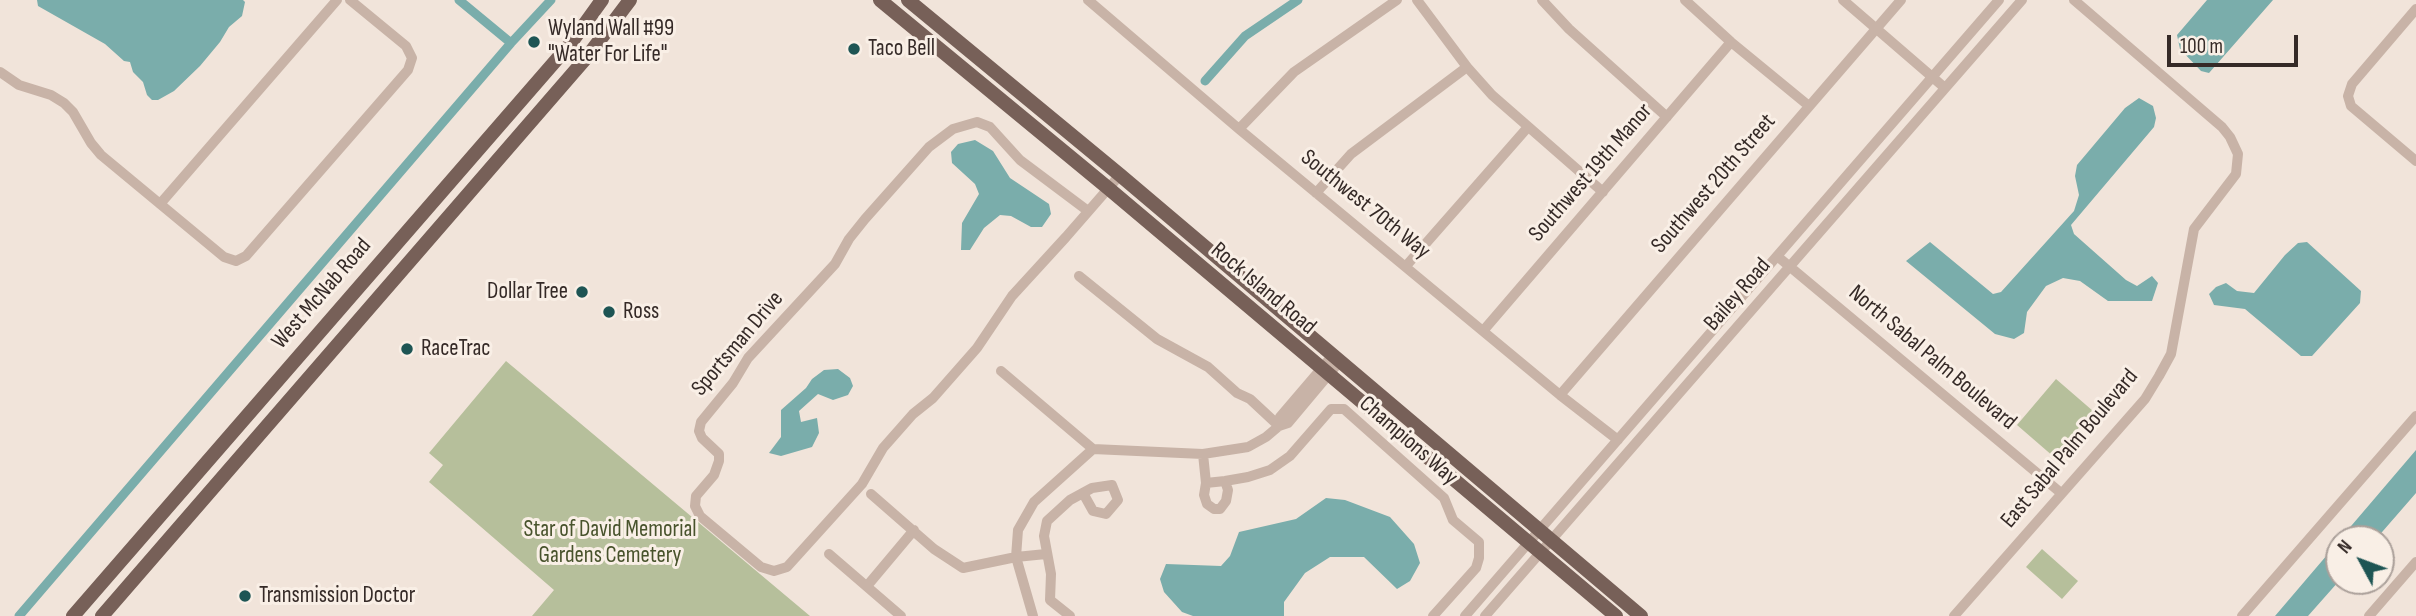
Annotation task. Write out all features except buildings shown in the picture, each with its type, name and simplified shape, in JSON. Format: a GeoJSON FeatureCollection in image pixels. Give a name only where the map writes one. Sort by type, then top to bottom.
{"type":"FeatureCollection","features":[{"type":"Feature","properties":{"kind":"main road","name":"West McNab Road"},"geometry":{"type":"LineString","coordinates":[[73,616],[563,52],[602,0]]}},
{"type":"Feature","properties":{"kind":"main road","name":"West McNab Road"},"geometry":{"type":"LineString","coordinates":[[102,616],[587,57],[630,0]]}},
{"type":"Feature","properties":{"kind":"main road","name":"Rock Island Road"},"geometry":{"type":"LineString","coordinates":[[880,0],[1108,188],[1616,616]]}},
{"type":"Feature","properties":{"kind":"main road","name":"Rock Island Road"},"geometry":{"type":"LineString","coordinates":[[908,0],[1120,175],[1641,616]]}},
{"type":"Feature","properties":{"kind":"street"},"geometry":{"type":"LineString","coordinates":[[160,204],[337,0]]}},
{"type":"Feature","properties":{"kind":"street"},"geometry":{"type":"LineString","coordinates":[[0,72],[19,85],[51,95],[64,103],[73,112],[101,155],[224,257],[236,261],[246,256],[408,70],[412,58],[406,46],[350,0]]}},
{"type":"Feature","properties":{"kind":"street","name":"Southwest 70th Way"},"geometry":{"type":"LineString","coordinates":[[1088,0],[1238,129],[1618,440]]}},
{"type":"Feature","properties":{"kind":"street"},"geometry":{"type":"LineString","coordinates":[[1238,129],[1294,72],[1397,0]]}},
{"type":"Feature","properties":{"kind":"street"},"geometry":{"type":"LineString","coordinates":[[1416,0],[1467,67],[1492,94],[1603,192]]}},
{"type":"Feature","properties":{"kind":"street"},"geometry":{"type":"LineString","coordinates":[[1542,0],[1569,29],[1667,117]]}},
{"type":"Feature","properties":{"kind":"street"},"geometry":{"type":"LineString","coordinates":[[1685,0],[1809,106]]}},
{"type":"Feature","properties":{"kind":"street"},"geometry":{"type":"LineString","coordinates":[[1843,0],[1945,88]]}},
{"type":"Feature","properties":{"kind":"street","name":"Southwest 20th Street"},"geometry":{"type":"LineString","coordinates":[[1560,395],[1901,0]]}},
{"type":"Feature","properties":{"kind":"street","name":"Bailey Road"},"geometry":{"type":"LineString","coordinates":[[1465,616],[1999,0]]}},
{"type":"Feature","properties":{"kind":"street","name":"Bailey Road"},"geometry":{"type":"LineString","coordinates":[[1485,616],[2022,0]]}},
{"type":"Feature","properties":{"kind":"street","name":"East Sabal Palm Boulevard"},"geometry":{"type":"LineString","coordinates":[[1954,616],[2144,399],[2160,376],[2171,354],[2194,229],[2236,174],[2238,154],[2222,127],[2074,0]]}},
{"type":"Feature","properties":{"kind":"street"},"geometry":{"type":"LineString","coordinates":[[2416,9],[2352,84],[2348,96],[2351,106],[2416,161]]}},
{"type":"Feature","properties":{"kind":"street","name":"Southwest 19th Manor"},"geometry":{"type":"LineString","coordinates":[[1483,331],[1731,42]]}},
{"type":"Feature","properties":{"kind":"street"},"geometry":{"type":"LineString","coordinates":[[1316,193],[1351,154],[1467,67]]}},
{"type":"Feature","properties":{"kind":"street","name":"Sportsman Drive"},"geometry":{"type":"LineString","coordinates":[[1088,211],[1020,160],[990,127],[977,121],[953,129],[929,147],[849,239],[835,264],[748,358],[733,383],[701,422],[699,431],[702,438],[719,454],[719,461],[714,475],[696,495],[695,506],[700,516],[761,567],[775,571],[787,566],[862,484],[883,448],[913,414],[933,398],[976,348],[1012,296],[1088,211],[1108,188],[1120,175]]}},
{"type":"Feature","properties":{"kind":"street"},"geometry":{"type":"LineString","coordinates":[[1406,266],[1528,127]]}},
{"type":"Feature","properties":{"kind":"street","name":"North Sabal Palm Boulevard"},"geometry":{"type":"LineString","coordinates":[[1777,256],[2061,493]]}},
{"type":"Feature","properties":{"kind":"street"},"geometry":{"type":"LineString","coordinates":[[1079,276],[1157,339],[1208,367],[1237,393],[1250,399],[1277,428]]}},
{"type":"Feature","properties":{"kind":"street"},"geometry":{"type":"LineString","coordinates":[[1001,371],[1093,450],[1202,454],[1248,447],[1288,423],[1337,358]]}},
{"type":"Feature","properties":{"kind":"street","name":"Champions Way"},"geometry":{"type":"LineString","coordinates":[[1206,483],[1248,477],[1270,470],[1290,456],[1331,409],[1344,409],[1444,498],[1453,520],[1479,542],[1476,568],[1433,616]]}},
{"type":"Feature","properties":{"kind":"street"},"geometry":{"type":"LineString","coordinates":[[2242,616],[2416,416]]}},
{"type":"Feature","properties":{"kind":"street"},"geometry":{"type":"LineString","coordinates":[[1033,616],[1016,557],[1018,530],[1034,502],[1093,450]]}},
{"type":"Feature","properties":{"kind":"street"},"geometry":{"type":"LineString","coordinates":[[1202,454],[1206,483],[1204,495],[1207,504],[1214,509],[1220,509],[1226,501],[1228,491],[1225,481]]}},
{"type":"Feature","properties":{"kind":"street"},"geometry":{"type":"LineString","coordinates":[[1070,616],[1050,600],[1051,574],[1044,536],[1047,521],[1070,500],[1083,493]]}},
{"type":"Feature","properties":{"kind":"street"},"geometry":{"type":"LineString","coordinates":[[871,494],[934,549],[963,568],[1046,554]]}},
{"type":"Feature","properties":{"kind":"street"},"geometry":{"type":"LineString","coordinates":[[867,586],[914,530]]}},
{"type":"Feature","properties":{"kind":"street"},"geometry":{"type":"LineString","coordinates":[[829,554],[901,616]]}},
{"type":"Feature","properties":{"kind":"street"},"geometry":{"type":"LineString","coordinates":[[2369,616],[2416,562]]}},
{"type":"Feature","properties":{"kind":"green space","name":"Star of David Memorial Gardens Cemetery"},"geometry":{"type":"Polygon","coordinates":[[[506,361],[810,616],[532,616],[554,590],[429,482],[443,465],[429,453],[506,361]]]}},
{"type":"Feature","properties":{"kind":"green space"},"geometry":{"type":"Polygon","coordinates":[[[2056,379],[2093,411],[2054,457],[2017,425],[2056,379]]]}},
{"type":"Feature","properties":{"kind":"green space"},"geometry":{"type":"Polygon","coordinates":[[[2042,549],[2078,581],[2062,599],[2026,567],[2042,549]]]}},
{"type":"Feature","properties":{"kind":"water"},"geometry":{"type":"Polygon","coordinates":[[[37,0],[245,2],[242,16],[229,27],[200,66],[174,91],[158,100],[152,100],[147,95],[143,82],[133,72],[130,62],[124,61],[105,44],[38,6],[37,0]]]}},
{"type":"Feature","properties":{"kind":"water"},"geometry":{"type":"Polygon","coordinates":[[[2207,0],[2273,0],[2209,73],[2201,71],[2180,49],[2177,35],[2207,0]]]}},
{"type":"Feature","properties":{"kind":"water"},"geometry":{"type":"Polygon","coordinates":[[[2139,98],[2153,106],[2156,118],[2154,127],[2071,225],[2074,234],[2126,280],[2137,286],[2152,276],[2158,283],[2152,301],[2108,301],[2080,281],[2063,278],[2046,286],[2027,312],[2024,333],[2014,339],[1995,334],[1906,261],[1930,242],[1993,294],[2001,292],[2074,211],[2079,195],[2075,176],[2077,165],[2125,108],[2139,98]]]}},
{"type":"Feature","properties":{"kind":"water"},"geometry":{"type":"Polygon","coordinates":[[[975,140],[993,151],[1010,178],[1049,204],[1051,214],[1042,227],[1031,227],[1011,216],[1000,215],[984,228],[970,250],[961,250],[962,223],[979,194],[975,184],[952,163],[951,152],[958,144],[975,140]]]}},
{"type":"Feature","properties":{"kind":"water"},"geometry":{"type":"Polygon","coordinates":[[[2307,242],[2361,291],[2360,303],[2312,356],[2301,356],[2245,309],[2214,305],[2209,294],[2226,283],[2237,291],[2254,293],[2285,255],[2298,243],[2307,242]]]}},
{"type":"Feature","properties":{"kind":"water"},"geometry":{"type":"Polygon","coordinates":[[[838,369],[850,378],[853,386],[848,395],[833,400],[818,394],[799,411],[801,422],[817,418],[819,433],[812,447],[781,456],[769,453],[781,437],[781,410],[824,370],[838,369]]]}},
{"type":"Feature","properties":{"kind":"water"},"geometry":{"type":"Polygon","coordinates":[[[2416,450],[2416,493],[2388,525],[2352,525],[2416,450]]]}},
{"type":"Feature","properties":{"kind":"water"},"geometry":{"type":"Polygon","coordinates":[[[1326,498],[1345,500],[1390,517],[1414,544],[1420,563],[1410,581],[1397,589],[1364,557],[1330,557],[1305,573],[1284,602],[1284,616],[1193,616],[1182,612],[1164,592],[1160,579],[1166,564],[1221,566],[1230,556],[1239,532],[1296,519],[1326,498]]]}},
{"type":"Feature","properties":{"kind":"water"},"geometry":{"type":"Polygon","coordinates":[[[2325,557],[2327,595],[2308,616],[2275,616],[2325,557]]]}},
{"type":"Feature","properties":{"kind":"waterway"},"geometry":{"type":"LineString","coordinates":[[459,0],[511,43]]}},
{"type":"Feature","properties":{"kind":"waterway"},"geometry":{"type":"LineString","coordinates":[[19,616],[511,43],[551,0]]}},
{"type":"Feature","properties":{"kind":"waterway"},"geometry":{"type":"LineString","coordinates":[[1205,81],[1245,36],[1298,0]]}},
{"type":"Feature","properties":{"kind":"place","name":"Wyland Wall #99 \"Water For Life\""},"geometry":{"type":"Point","coordinates":[534,42]}},
{"type":"Feature","properties":{"kind":"place","name":"Taco Bell"},"geometry":{"type":"Point","coordinates":[854,49]}},
{"type":"Feature","properties":{"kind":"place","name":"Dollar Tree"},"geometry":{"type":"Point","coordinates":[582,292]}},
{"type":"Feature","properties":{"kind":"place","name":"Ross"},"geometry":{"type":"Point","coordinates":[609,312]}},
{"type":"Feature","properties":{"kind":"place","name":"RaceTrac"},"geometry":{"type":"Point","coordinates":[407,349]}},
{"type":"Feature","properties":{"kind":"place","name":"Transmission Doctor"},"geometry":{"type":"Point","coordinates":[245,596]}}]}
